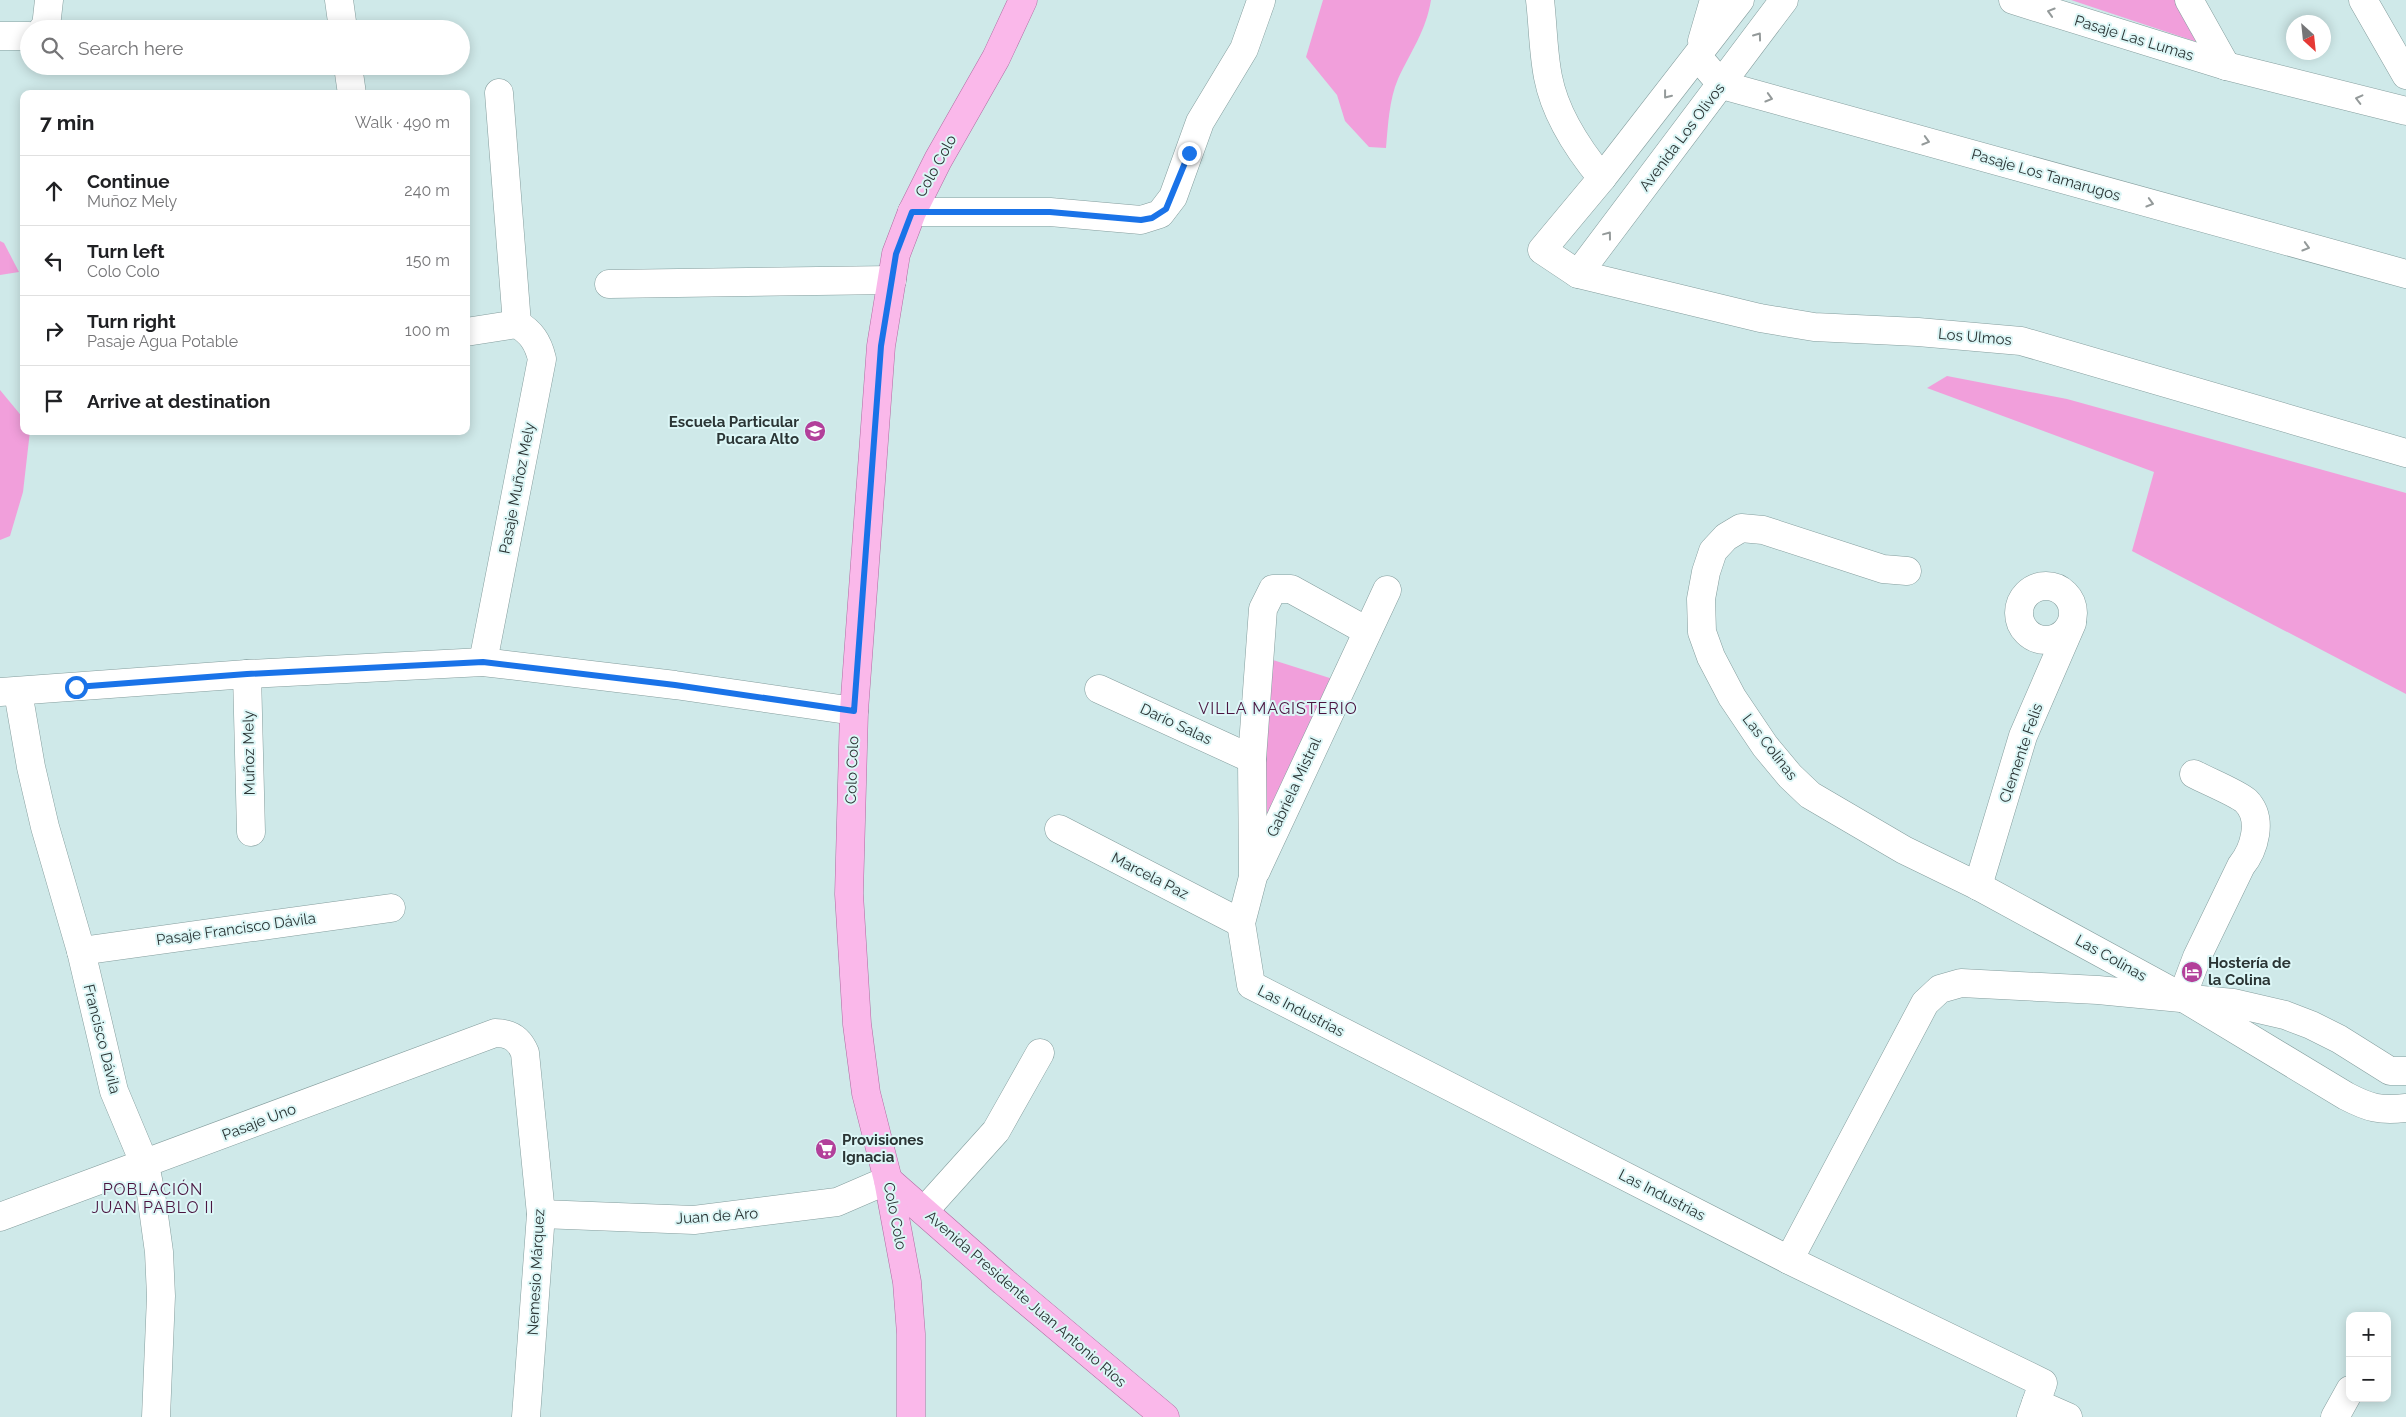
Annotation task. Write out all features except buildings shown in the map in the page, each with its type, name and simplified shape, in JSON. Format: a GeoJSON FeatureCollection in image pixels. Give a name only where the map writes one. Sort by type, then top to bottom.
{"type":"FeatureCollection","features":[{"type":"Feature","properties":{"kind":"main road","name":"Colo Colo"},"geometry":{"type":"LineString","coordinates":[[911,1417],[911,1334],[907,1282],[888,1180],[866,1093],[857,1024],[849,894],[854,711],[881,346],[896,254],[912,212],[938,160],[996,58],[1024,0]]}},
{"type":"Feature","properties":{"kind":"main road","name":"Avenida Presidente Juan Antonio Ríos"},"geometry":{"type":"LineString","coordinates":[[888,1180],[1004,1282],[1165,1417]]}},
{"type":"Feature","properties":{"kind":"street"},"geometry":{"type":"LineString","coordinates":[[47,20],[49,0]]}},
{"type":"Feature","properties":{"kind":"street"},"geometry":{"type":"LineString","coordinates":[[339,0],[342,20]]}},
{"type":"Feature","properties":{"kind":"street"},"geometry":{"type":"LineString","coordinates":[[1540,0],[1548,78],[1556,102],[1577,144],[1602,178],[1698,57],[1740,0]]}},
{"type":"Feature","properties":{"kind":"street"},"geometry":{"type":"LineString","coordinates":[[1698,57],[1714,0]]}},
{"type":"Feature","properties":{"kind":"street","name":"Avenida Los Olivos"},"geometry":{"type":"LineString","coordinates":[[1578,274],[1722,85],[1784,0]]}},
{"type":"Feature","properties":{"kind":"street","name":"Pasaje Las Lumas"},"geometry":{"type":"LineString","coordinates":[[2013,0],[2226,66],[2406,111]]}},
{"type":"Feature","properties":{"kind":"street","name":"Pasaje Las Lumas"},"geometry":{"type":"LineString","coordinates":[[2188,0],[2226,66]]}},
{"type":"Feature","properties":{"kind":"street"},"geometry":{"type":"LineString","coordinates":[[2363,0],[2406,75]]}},
{"type":"Feature","properties":{"kind":"street"},"geometry":{"type":"LineString","coordinates":[[912,212],[1050,212],[1141,220],[1160,214],[1166,209],[1173,197],[1200,122],[1244,49],[1262,1]]}},
{"type":"Feature","properties":{"kind":"street"},"geometry":{"type":"LineString","coordinates":[[0,36],[20,36]]}},
{"type":"Feature","properties":{"kind":"street"},"geometry":{"type":"LineString","coordinates":[[1698,57],[1722,85]]}},
{"type":"Feature","properties":{"kind":"street"},"geometry":{"type":"LineString","coordinates":[[349,75],[351,90]]}},
{"type":"Feature","properties":{"kind":"street","name":"Pasaje Los Tamarugos"},"geometry":{"type":"LineString","coordinates":[[1722,85],[2406,274]]}},
{"type":"Feature","properties":{"kind":"street"},"geometry":{"type":"LineString","coordinates":[[470,331],[516,324],[499,92]]}},
{"type":"Feature","properties":{"kind":"street","name":"Los Ulmos"},"geometry":{"type":"LineString","coordinates":[[1602,178],[1542,250],[1578,274],[1760,318],[1814,327],[1918,332],[2021,342],[2406,453]]}},
{"type":"Feature","properties":{"kind":"street"},"geometry":{"type":"LineString","coordinates":[[609,284],[892,280]]}},
{"type":"Feature","properties":{"kind":"street","name":"Pasaje Muñoz Mely"},"geometry":{"type":"LineString","coordinates":[[483,662],[542,359],[535,340],[530,333],[516,324]]}},
{"type":"Feature","properties":{"kind":"street","name":"Las Colinas"},"geometry":{"type":"LineString","coordinates":[[1907,571],[1883,569],[1763,530],[1741,528],[1726,537],[1713,551],[1706,572],[1701,598],[1702,632],[1711,657],[1732,697],[1765,746],[1790,776],[1810,795],[1904,850],[1978,886],[2182,997],[2365,1106],[2385,1111],[2406,1108]]}},
{"type":"Feature","properties":{"kind":"street"},"geometry":{"type":"LineString","coordinates":[[1240,923],[1253,877],[1252,759],[1263,609],[1273,588],[1291,589],[1368,631]]}},
{"type":"Feature","properties":{"kind":"street","name":"Gabriela Mistral"},"geometry":{"type":"LineString","coordinates":[[1253,877],[1387,590]]}},
{"type":"Feature","properties":{"kind":"street","name":"Clemente Felis"},"geometry":{"type":"LineString","coordinates":[[1978,886],[2024,736],[2072,623]]}},
{"type":"Feature","properties":{"kind":"street"},"geometry":{"type":"LineString","coordinates":[[9,692],[247,674],[483,662],[675,685],[854,711]]}},
{"type":"Feature","properties":{"kind":"street","name":"Muñoz Mely"},"geometry":{"type":"LineString","coordinates":[[247,674],[251,832]]}},
{"type":"Feature","properties":{"kind":"street","name":"Darío Salas"},"geometry":{"type":"LineString","coordinates":[[1100,689],[1252,759]]}},
{"type":"Feature","properties":{"kind":"street","name":"Francisco Dávila"},"geometry":{"type":"LineString","coordinates":[[9,692],[81,951],[114,1091],[145,1165],[156,1223],[160,1279],[156,1417]]}},
{"type":"Feature","properties":{"kind":"street"},"geometry":{"type":"LineString","coordinates":[[2194,774],[2246,801],[2254,818],[2255,837],[2248,858],[2241,866],[2197,957],[2182,997],[2233,1003],[2285,1016],[2339,1039],[2390,1071],[2406,1071]]}},
{"type":"Feature","properties":{"kind":"street","name":"Marcela Paz"},"geometry":{"type":"LineString","coordinates":[[1059,830],[1240,923]]}},
{"type":"Feature","properties":{"kind":"street","name":"Pasaje Francisco Dávila"},"geometry":{"type":"LineString","coordinates":[[81,951],[391,908]]}},
{"type":"Feature","properties":{"kind":"street","name":"Las Industrias"},"geometry":{"type":"LineString","coordinates":[[1240,923],[1251,986],[1789,1260],[2043,1383],[2033,1410]]}},
{"type":"Feature","properties":{"kind":"street","name":"Las Colinas"},"geometry":{"type":"LineString","coordinates":[[1789,1260],[1922,1007],[1940,989],[1950,985],[1972,983],[2182,997]]}},
{"type":"Feature","properties":{"kind":"street","name":"Pasaje Uno"},"geometry":{"type":"LineString","coordinates":[[0,1217],[145,1165],[495,1033],[510,1035],[517,1039]]}},
{"type":"Feature","properties":{"kind":"street","name":"Nemesio Márquez"},"geometry":{"type":"LineString","coordinates":[[517,1039],[525,1053],[541,1214],[526,1417]]}},
{"type":"Feature","properties":{"kind":"street"},"geometry":{"type":"LineString","coordinates":[[924,1211],[996,1131],[1022,1090],[1040,1053]]}},
{"type":"Feature","properties":{"kind":"street","name":"Juan de Aro"},"geometry":{"type":"LineString","coordinates":[[541,1214],[694,1220],[837,1202],[888,1180]]}},
{"type":"Feature","properties":{"kind":"street"},"geometry":{"type":"LineString","coordinates":[[2335,1417],[2346,1397]]}},
{"type":"Feature","properties":{"kind":"street"},"geometry":{"type":"LineString","coordinates":[[2033,1410],[2068,1417]]}},
{"type":"Feature","properties":{"kind":"shaded area"},"geometry":{"type":"Polygon","coordinates":[[[1323,0],[1431,0],[1422,31],[1395,87],[1389,113],[1386,148],[1369,147],[1345,121],[1337,95],[1306,57],[1323,0]]]}},
{"type":"Feature","properties":{"kind":"shaded area"},"geometry":{"type":"Polygon","coordinates":[[[2071,0],[2175,0],[2200,43],[2071,0]]]}},
{"type":"Feature","properties":{"kind":"shaded area"},"geometry":{"type":"Polygon","coordinates":[[[0,241],[4,243],[19,272],[0,275],[0,241]]]}},
{"type":"Feature","properties":{"kind":"shaded area"},"geometry":{"type":"Polygon","coordinates":[[[1947,376],[2067,399],[2406,493],[2406,694],[2132,551],[2154,472],[1927,388],[1947,376]]]}},
{"type":"Feature","properties":{"kind":"shaded area"},"geometry":{"type":"Polygon","coordinates":[[[0,390],[20,414],[20,435],[30,435],[23,492],[10,536],[0,540],[0,390]]]}},
{"type":"Feature","properties":{"kind":"shaded area"},"geometry":{"type":"Polygon","coordinates":[[[1273,660],[1336,680],[1264,824],[1267,730],[1273,660]]]}},
{"type":"Feature","properties":{"kind":"place","name":"Escuela Particular Pucara Alto"},"geometry":{"type":"Point","coordinates":[815,431]}},
{"type":"Feature","properties":{"kind":"place","name":"Hostería de la Colina"},"geometry":{"type":"Point","coordinates":[2192,972]}},
{"type":"Feature","properties":{"kind":"place","name":"Provisiones Ignacia"},"geometry":{"type":"Point","coordinates":[826,1149]}},
{"type":"Feature","properties":{"kind":"district","name":"VILLA MAGISTERIO"},"geometry":{"type":"Point","coordinates":[1278,708]}},
{"type":"Feature","properties":{"kind":"district","name":"POBLACIÓN JUAN PABLO II"},"geometry":{"type":"Point","coordinates":[153,1198]}},
{"type":"Feature","properties":{"kind":"route"},"geometry":{"type":"LineString","coordinates":[[76,687],[247,674],[483,662],[675,685],[854,711],[881,346],[896,254],[912,212],[1050,212],[1131,220],[1152,218],[1166,209],[1173,197],[1189,153]]}}]}
